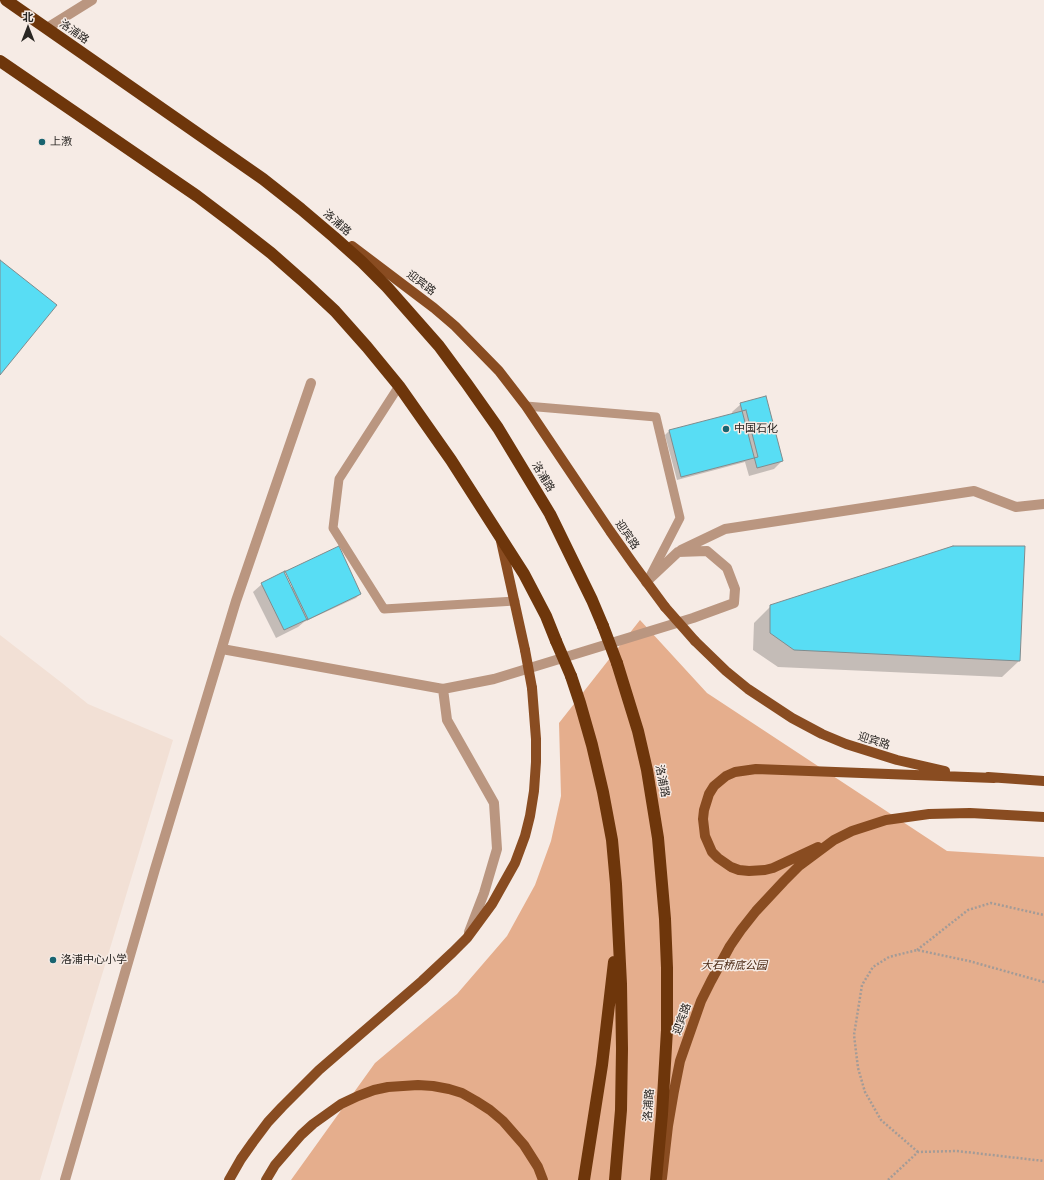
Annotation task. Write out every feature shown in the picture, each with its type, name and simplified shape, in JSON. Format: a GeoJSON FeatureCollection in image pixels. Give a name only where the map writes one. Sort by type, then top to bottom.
{"type":"FeatureCollection","features":[{"type":"Feature","properties":{"kind":"highway","name":"洛浦路"},"geometry":{"type":"LineString","coordinates":[[6,0],[262,179],[301,209],[362,262],[387,287],[443,352],[498,428],[550,514],[592,600],[618,663],[638,731],[647,770],[658,838],[664,898],[667,968],[667,1030],[656,1180]]}},
{"type":"Feature","properties":{"kind":"highway"},"geometry":{"type":"LineString","coordinates":[[0,61],[197,196],[271,253],[335,312],[367,347],[399,386],[451,460],[524,574],[546,616],[571,676],[580,703],[603,792],[612,848],[619,921],[622,1049],[621,1110],[615,1180]]}},
{"type":"Feature","properties":{"kind":"highway"},"geometry":{"type":"LineString","coordinates":[[584,1180],[609,1017],[619,921]]}},
{"type":"Feature","properties":{"kind":"main road","name":"迎宾路"},"geometry":{"type":"LineString","coordinates":[[262,179],[440,313],[479,349],[499,371],[526,406],[610,531],[665,607],[726,672],[748,689],[792,718],[822,734],[846,744],[897,760],[946,772],[994,778],[1044,781]]}},
{"type":"Feature","properties":{"kind":"main road"},"geometry":{"type":"LineString","coordinates":[[229,1180],[241,1159],[268,1122],[300,1088],[422,981],[467,938],[492,904],[515,863],[525,836],[530,816],[534,791],[536,739],[532,688],[515,601],[500,536]]}},
{"type":"Feature","properties":{"kind":"main road"},"geometry":{"type":"LineString","coordinates":[[852,831],[773,868],[749,871],[731,867],[712,852],[705,836],[703,819],[706,802],[714,786],[726,776],[745,770],[756,769],[994,778]]}},
{"type":"Feature","properties":{"kind":"main road","name":"迎宾路"},"geometry":{"type":"LineString","coordinates":[[662,1180],[668,1126],[680,1061],[702,1001],[730,946],[741,930],[774,891],[799,866],[834,840],[852,831],[886,820],[929,814],[970,813],[1044,817]]}},
{"type":"Feature","properties":{"kind":"main road"},"geometry":{"type":"LineString","coordinates":[[266,1180],[275,1165],[301,1135],[327,1113],[341,1104],[374,1090],[388,1087],[418,1085],[449,1089],[476,1101],[490,1110],[503,1120],[524,1145],[538,1167],[543,1180]]}},
{"type":"Feature","properties":{"kind":"street"},"geometry":{"type":"LineString","coordinates":[[47,28],[92,0]]}},
{"type":"Feature","properties":{"kind":"street"},"geometry":{"type":"LineString","coordinates":[[65,1180],[155,869],[236,601],[311,383]]}},
{"type":"Feature","properties":{"kind":"street"},"geometry":{"type":"LineString","coordinates":[[646,582],[678,552],[725,529],[974,491],[1016,507],[1044,504]]}},
{"type":"Feature","properties":{"kind":"street"},"geometry":{"type":"LineString","coordinates":[[222,649],[444,689],[494,679],[693,618],[734,603],[735,589],[727,568],[707,552],[678,552]]}},
{"type":"Feature","properties":{"kind":"street"},"geometry":{"type":"LineString","coordinates":[[444,689],[447,720],[494,803],[496,849],[484,893],[467,938]]}},
{"type":"Feature","properties":{"kind":"lane"},"geometry":{"type":"LineString","coordinates":[[399,386],[339,479],[333,528],[384,609],[515,601]]}},
{"type":"Feature","properties":{"kind":"lane"},"geometry":{"type":"LineString","coordinates":[[526,406],[656,417],[680,518],[646,582]]}},
{"type":"Feature","properties":{"kind":"path"},"geometry":{"type":"LineString","coordinates":[[918,1152],[881,1120],[865,1092],[858,1068],[854,1035],[862,985],[873,967],[889,957],[917,950],[968,910],[991,903],[1044,915]]}},
{"type":"Feature","properties":{"kind":"path"},"geometry":{"type":"LineString","coordinates":[[917,950],[969,961],[1044,982]]}},
{"type":"Feature","properties":{"kind":"path"},"geometry":{"type":"LineString","coordinates":[[888,1180],[918,1152],[957,1151],[1044,1161]]}},
{"type":"Feature","properties":{"kind":"shaded area","name":"洛浦中心小学"},"geometry":{"type":"Polygon","coordinates":[[[0,635],[88,704],[173,740],[40,1180],[0,1180],[0,635]]]}},
{"type":"Feature","properties":{"kind":"green space","name":"大石桥底公园"},"geometry":{"type":"Polygon","coordinates":[[[640,620],[707,693],[947,851],[1044,857],[1044,1180],[291,1180],[375,1063],[457,994],[507,936],[535,885],[551,841],[561,796],[559,723],[640,620]]]}},
{"type":"Feature","properties":{"kind":"building"},"geometry":{"type":"Polygon","coordinates":[[[0,260],[57,305],[0,375],[0,260]]]}},
{"type":"Feature","properties":{"kind":"building"},"geometry":{"type":"Polygon","coordinates":[[[766,396],[783,461],[757,468],[740,403],[766,396]]]}},
{"type":"Feature","properties":{"kind":"building"},"geometry":{"type":"Polygon","coordinates":[[[746,410],[758,457],[681,477],[669,430],[746,410]]]}},
{"type":"Feature","properties":{"kind":"building"},"geometry":{"type":"Polygon","coordinates":[[[339,546],[361,594],[307,620],[284,572],[339,546]]]}},
{"type":"Feature","properties":{"kind":"building"},"geometry":{"type":"Polygon","coordinates":[[[953,546],[1025,546],[1020,661],[794,650],[770,633],[770,605],[953,546]]]}},
{"type":"Feature","properties":{"kind":"building"},"geometry":{"type":"Polygon","coordinates":[[[285,571],[308,619],[284,630],[261,583],[285,571]]]}},
{"type":"Feature","properties":{"kind":"place","name":"上漖"},"geometry":{"type":"Point","coordinates":[42,142]}},
{"type":"Feature","properties":{"kind":"place","name":"中国石化"},"geometry":{"type":"Point","coordinates":[726,429]}},
{"type":"Feature","properties":{"kind":"place","name":"洛浦中心小学"},"geometry":{"type":"Point","coordinates":[53,960]}}]}
